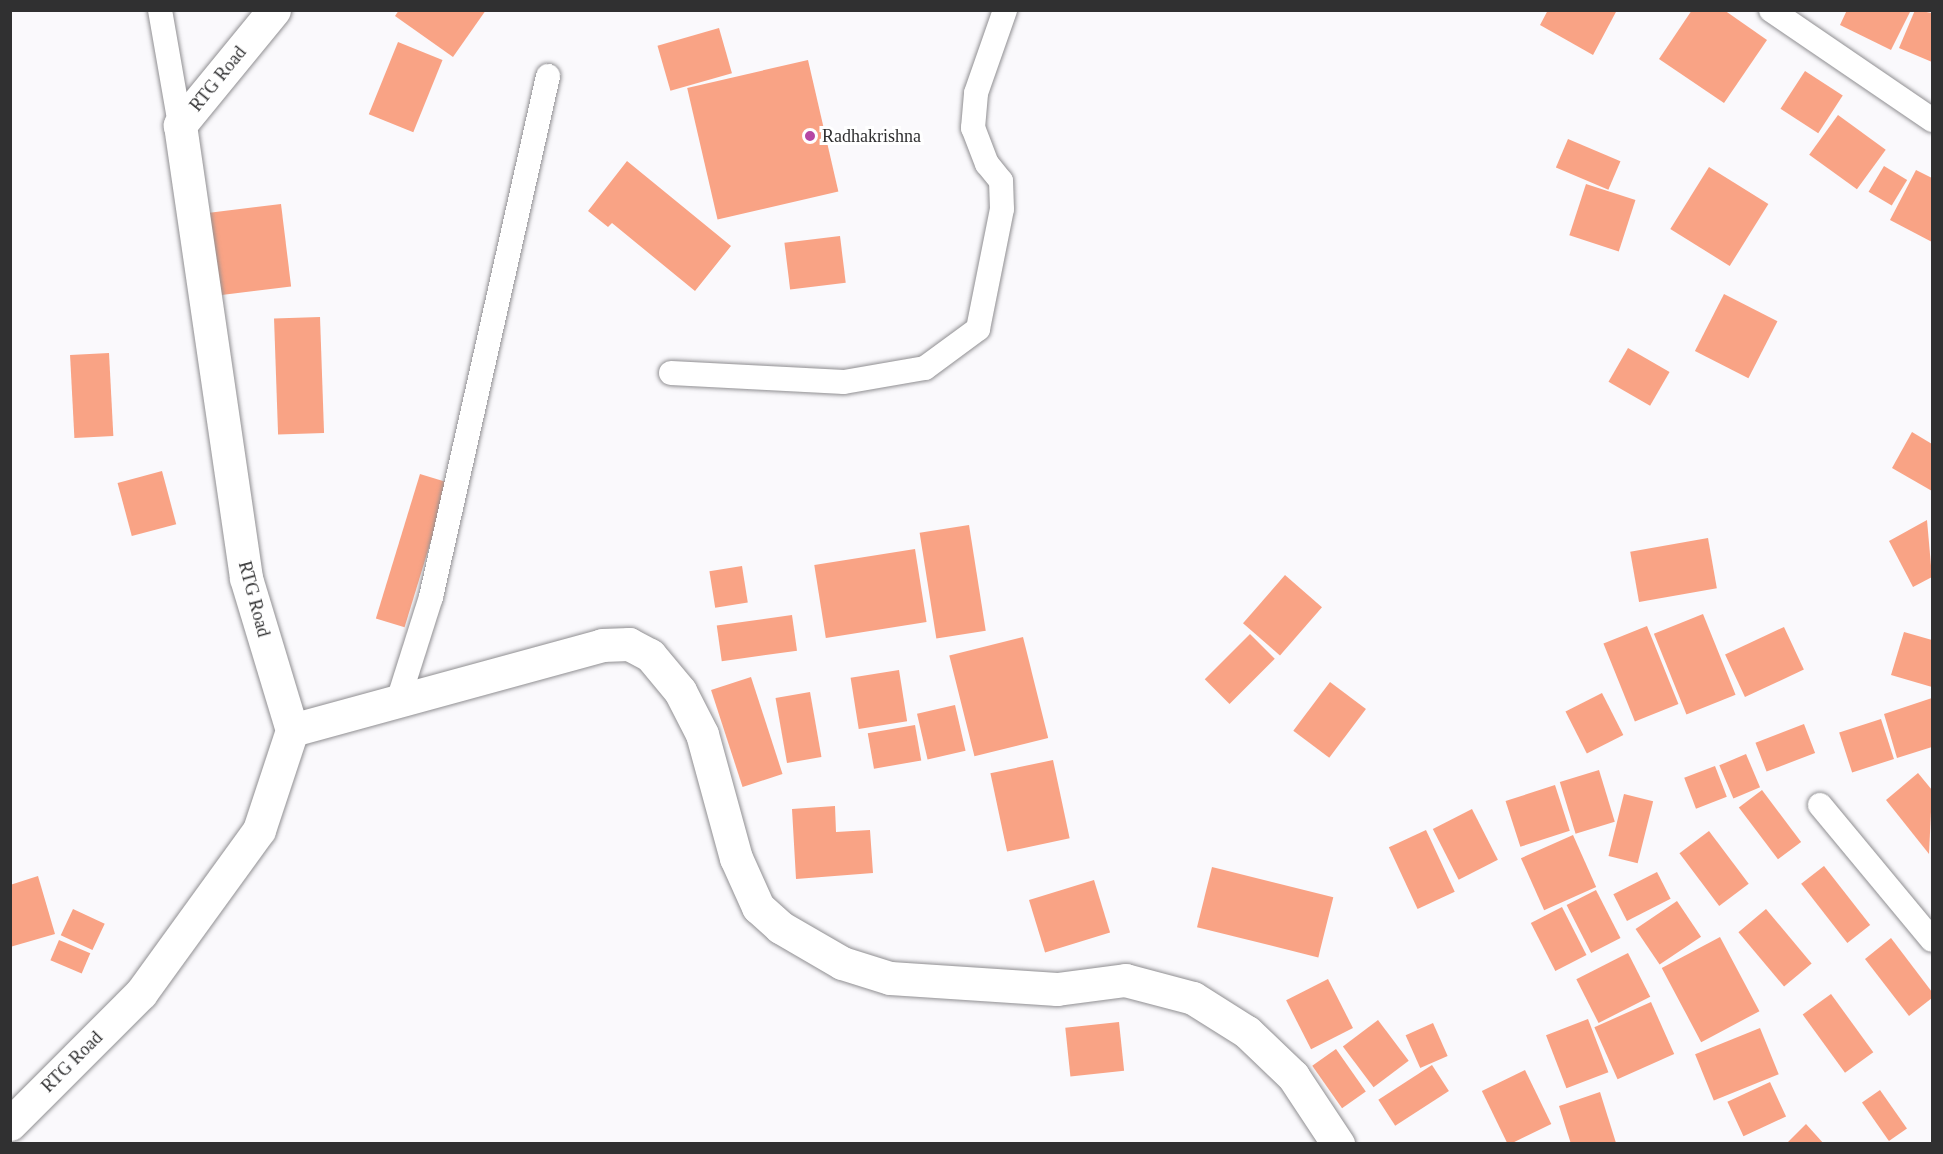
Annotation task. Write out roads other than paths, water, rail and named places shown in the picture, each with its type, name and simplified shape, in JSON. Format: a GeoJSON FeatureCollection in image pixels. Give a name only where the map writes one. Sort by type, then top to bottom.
{"type":"FeatureCollection","features":[{"type":"Feature","properties":{"kind":"main road","name":"RTG Road"},"geometry":{"type":"LineString","coordinates":[[10,1124],[141,993],[259,830],[292,730],[246,578],[180,125],[274,10]]}},
{"type":"Feature","properties":{"kind":"main road"},"geometry":{"type":"LineString","coordinates":[[292,730],[602,645],[641,649],[680,691],[702,734],[736,858],[758,908],[780,927],[842,963],[890,978],[1057,990],[1125,980],[1193,998],[1247,1032],[1293,1076],[1338,1143]]}},
{"type":"Feature","properties":{"kind":"street"},"geometry":{"type":"LineString","coordinates":[[160,10],[180,125]]}},
{"type":"Feature","properties":{"kind":"street"},"geometry":{"type":"LineString","coordinates":[[671,373],[844,382],[925,368],[978,329],[988,302],[1002,190],[973,128],[976,93],[1005,10]]}},
{"type":"Feature","properties":{"kind":"street"},"geometry":{"type":"LineString","coordinates":[[1771,10],[1932,120]]}},
{"type":"Feature","properties":{"kind":"street"},"geometry":{"type":"LineString","coordinates":[[398,701],[431,597],[548,76]]}},
{"type":"Feature","properties":{"kind":"street"},"geometry":{"type":"LineString","coordinates":[[1820,805],[1932,940]]}},
{"type":"Feature","properties":{"kind":"place","name":"Radhakrishna"},"geometry":{"type":"Point","coordinates":[810,136]}}]}
